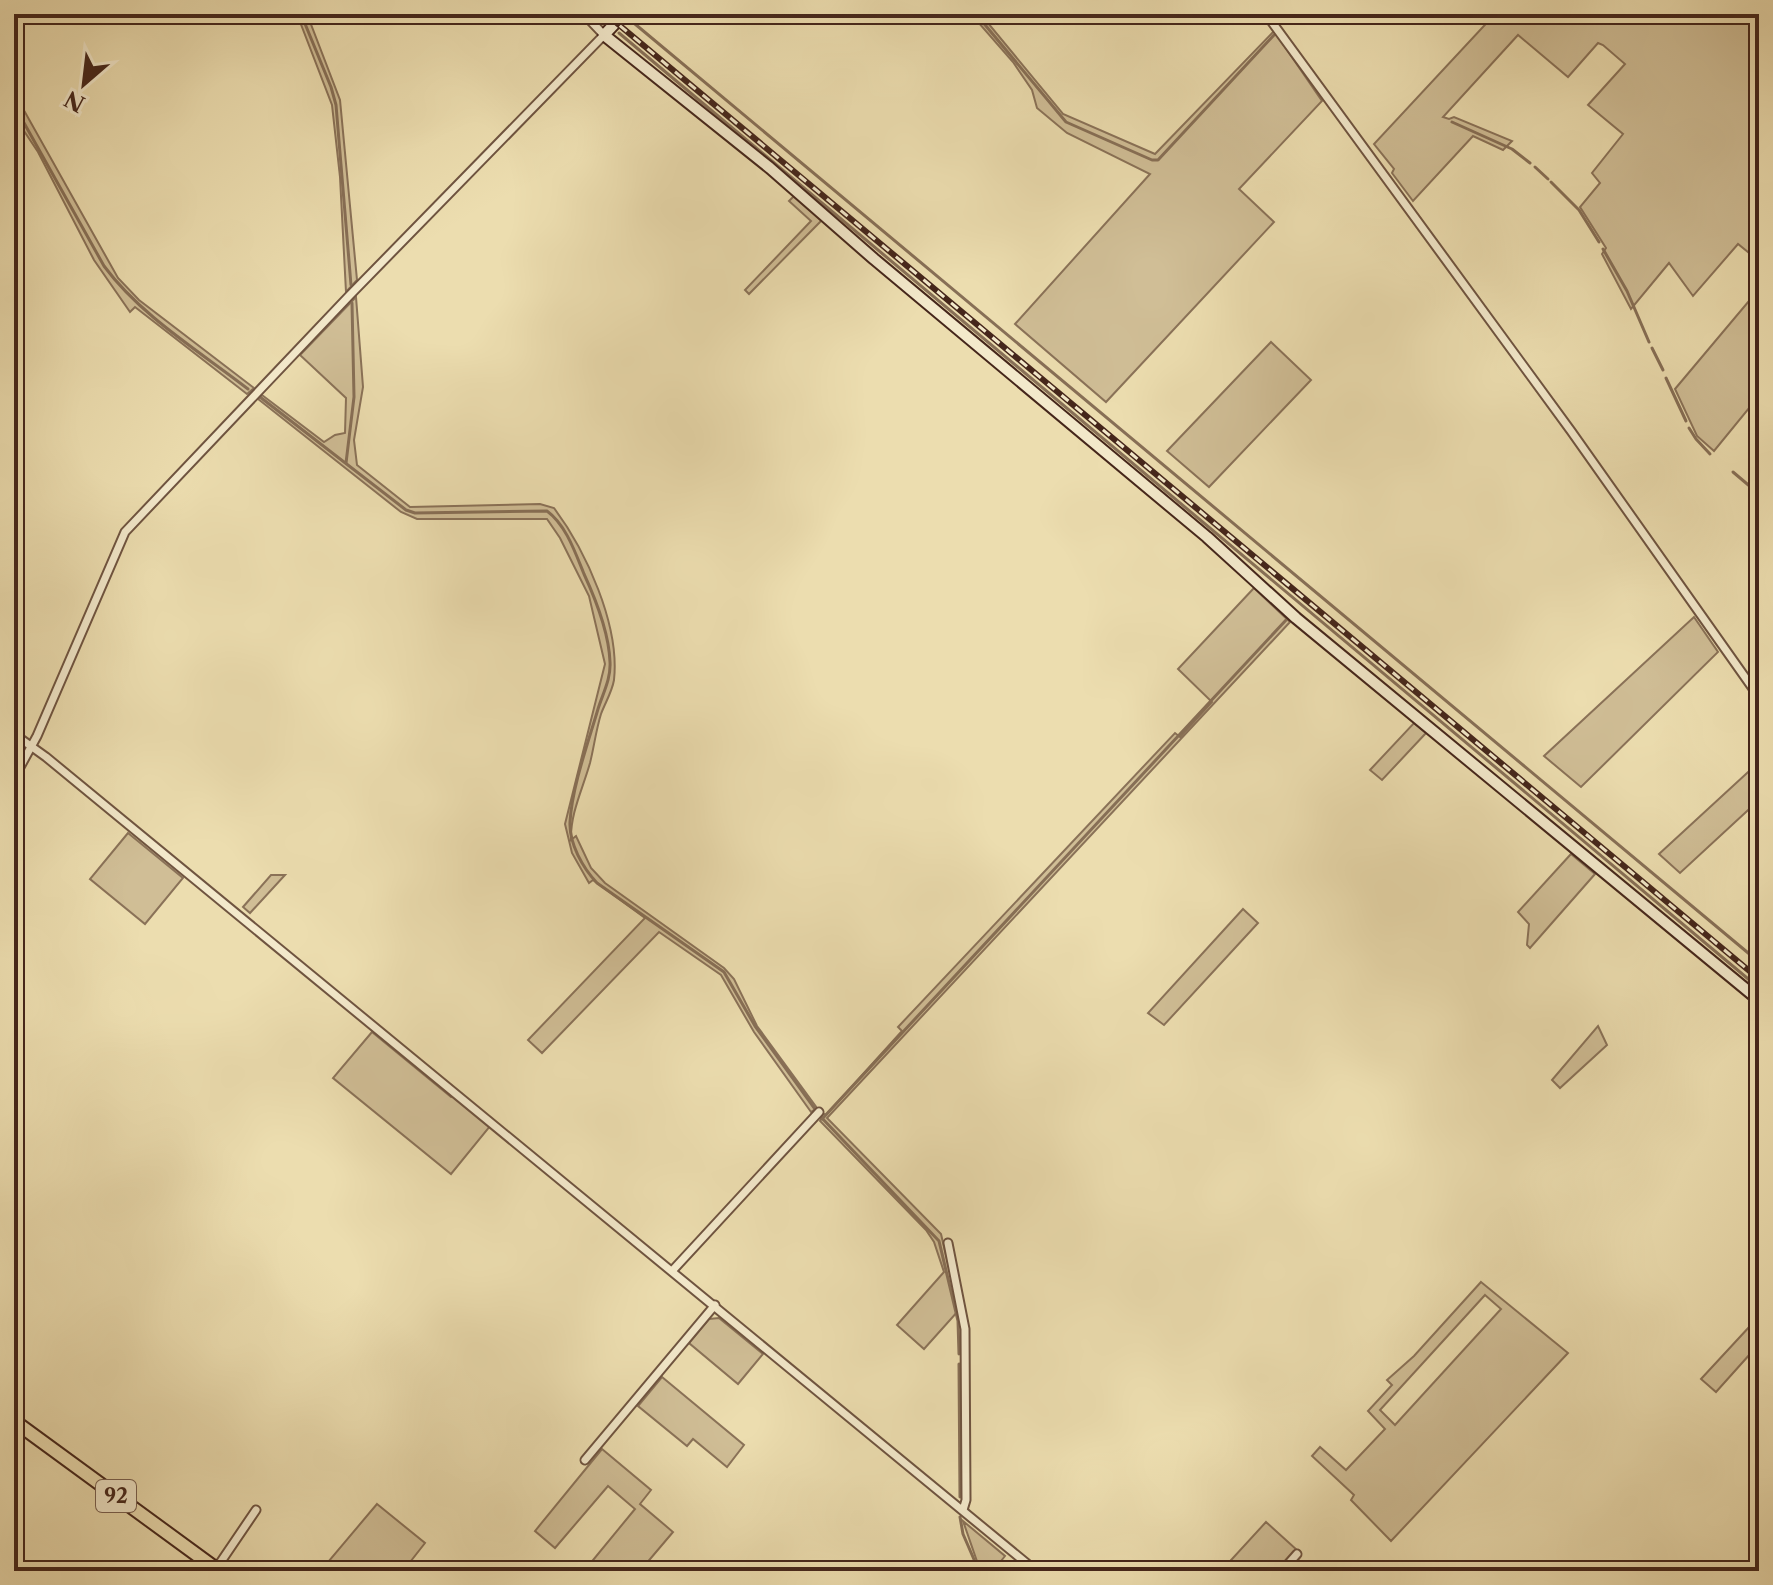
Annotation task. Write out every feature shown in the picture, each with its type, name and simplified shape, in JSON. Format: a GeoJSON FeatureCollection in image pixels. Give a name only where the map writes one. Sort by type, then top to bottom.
{"type":"FeatureCollection","features":[{"type":"Feature","properties":{"kind":"main road","name":"92"},"geometry":{"type":"LineString","coordinates":[[14,1421],[217,1570]]}},
{"type":"Feature","properties":{"kind":"street"},"geometry":{"type":"LineString","coordinates":[[584,14],[604,35],[770,168],[874,259],[1207,537],[1296,618],[1600,872],[1759,1000]]}},
{"type":"Feature","properties":{"kind":"street"},"geometry":{"type":"LineString","coordinates":[[14,778],[31,747],[125,532],[349,296],[624,14]]}},
{"type":"Feature","properties":{"kind":"street"},"geometry":{"type":"LineString","coordinates":[[1266,14],[1571,431],[1759,697]]}},
{"type":"Feature","properties":{"kind":"street"},"geometry":{"type":"LineString","coordinates":[[14,734],[283,949],[1036,1571]]}},
{"type":"Feature","properties":{"kind":"street"},"geometry":{"type":"LineString","coordinates":[[673,1270],[819,1112]]}},
{"type":"Feature","properties":{"kind":"street"},"geometry":{"type":"LineString","coordinates":[[948,1243],[965,1329],[966,1500],[963,1510]]}},
{"type":"Feature","properties":{"kind":"street"},"geometry":{"type":"LineString","coordinates":[[585,1460],[715,1305]]}},
{"type":"Feature","properties":{"kind":"street"},"geometry":{"type":"LineString","coordinates":[[217,1570],[256,1510]]}},
{"type":"Feature","properties":{"kind":"street"},"geometry":{"type":"LineString","coordinates":[[1282,1571],[1297,1554]]}},
{"type":"Feature","properties":{"kind":"shaded area"},"geometry":{"type":"Polygon","coordinates":[[[297,14],[307,14],[340,100],[357,280],[346,292],[340,177],[332,105],[297,14]]]}},
{"type":"Feature","properties":{"kind":"shaded area"},"geometry":{"type":"Polygon","coordinates":[[[971,14],[983,17],[1063,114],[1155,154],[1274,31],[1322,101],[1239,189],[1274,222],[1106,402],[1015,324],[1150,174],[1067,133],[1037,108],[1032,90],[1013,62],[971,14]]]}},
{"type":"Feature","properties":{"kind":"shaded area"},"geometry":{"type":"Polygon","coordinates":[[[1495,14],[1759,14],[1759,261],[1738,244],[1693,296],[1669,263],[1631,309],[1602,254],[1606,248],[1580,207],[1600,183],[1592,173],[1623,134],[1588,105],[1625,64],[1598,43],[1568,77],[1518,35],[1443,117],[1454,117],[1512,141],[1503,150],[1473,136],[1413,201],[1374,144],[1495,14]]]}},
{"type":"Feature","properties":{"kind":"shaded area"},"geometry":{"type":"Polygon","coordinates":[[[14,98],[21,105],[118,278],[139,300],[254,388],[247,394],[135,307],[130,312],[94,260],[38,152],[14,116],[14,98]]]}},
{"type":"Feature","properties":{"kind":"shaded area"},"geometry":{"type":"Polygon","coordinates":[[[794,196],[822,220],[749,294],[745,290],[811,221],[789,201],[794,196]]]}},
{"type":"Feature","properties":{"kind":"shaded area"},"geometry":{"type":"Polygon","coordinates":[[[1759,289],[1759,396],[1714,451],[1697,436],[1675,389],[1759,289]]]}},
{"type":"Feature","properties":{"kind":"shaded area"},"geometry":{"type":"Polygon","coordinates":[[[356,297],[363,387],[354,440],[357,465],[410,507],[540,504],[554,508],[566,525],[598,590],[612,636],[614,659],[614,680],[601,714],[575,811],[571,840],[576,836],[591,868],[605,883],[724,968],[734,979],[757,1026],[817,1108],[811,1112],[754,1032],[721,975],[659,932],[542,1053],[528,1040],[645,918],[593,880],[589,883],[572,853],[565,824],[605,664],[589,596],[547,519],[417,519],[401,512],[258,399],[262,395],[324,442],[345,433],[346,398],[300,355],[356,297]]]}},
{"type":"Feature","properties":{"kind":"shaded area"},"geometry":{"type":"Polygon","coordinates":[[[1271,342],[1311,380],[1209,487],[1167,451],[1271,342]]]}},
{"type":"Feature","properties":{"kind":"shaded area"},"geometry":{"type":"Polygon","coordinates":[[[1254,588],[1290,622],[827,1118],[941,1234],[959,1310],[924,1349],[897,1325],[944,1272],[934,1242],[926,1230],[820,1121],[820,1116],[822,1113],[826,1115],[902,1031],[898,1027],[1175,733],[1180,737],[1212,702],[1178,669],[1254,588]]]}},
{"type":"Feature","properties":{"kind":"shaded area"},"geometry":{"type":"Polygon","coordinates":[[[1694,617],[1718,652],[1581,787],[1544,756],[1694,617]]]}},
{"type":"Feature","properties":{"kind":"shaded area"},"geometry":{"type":"Polygon","coordinates":[[[1414,723],[1426,733],[1382,780],[1370,770],[1414,723]]]}},
{"type":"Feature","properties":{"kind":"shaded area"},"geometry":{"type":"Polygon","coordinates":[[[1759,762],[1759,800],[1680,873],[1659,854],[1759,762]]]}},
{"type":"Feature","properties":{"kind":"shaded area"},"geometry":{"type":"Polygon","coordinates":[[[128,833],[183,878],[145,924],[90,879],[128,833]]]}},
{"type":"Feature","properties":{"kind":"shaded area"},"geometry":{"type":"Polygon","coordinates":[[[1571,854],[1595,874],[1530,948],[1527,945],[1529,924],[1518,912],[1571,854]]]}},
{"type":"Feature","properties":{"kind":"shaded area"},"geometry":{"type":"Polygon","coordinates":[[[271,875],[285,875],[250,913],[243,907],[271,875]]]}},
{"type":"Feature","properties":{"kind":"shaded area"},"geometry":{"type":"Polygon","coordinates":[[[1243,909],[1258,923],[1164,1025],[1148,1013],[1243,909]]]}},
{"type":"Feature","properties":{"kind":"shaded area"},"geometry":{"type":"Polygon","coordinates":[[[1598,1026],[1607,1045],[1560,1088],[1552,1080],[1598,1026]]]}},
{"type":"Feature","properties":{"kind":"shaded area"},"geometry":{"type":"Polygon","coordinates":[[[372,1032],[451,1097],[454,1094],[491,1125],[451,1174],[333,1078],[372,1032]]]}},
{"type":"Feature","properties":{"kind":"shaded area"},"geometry":{"type":"Polygon","coordinates":[[[1481,1282],[1568,1353],[1391,1541],[1351,1500],[1354,1495],[1312,1456],[1320,1447],[1346,1470],[1385,1429],[1368,1411],[1392,1385],[1387,1380],[1414,1356],[1481,1282]],[[1485,1295],[1380,1410],[1395,1425],[1501,1309],[1485,1295]]]}},
{"type":"Feature","properties":{"kind":"shaded area"},"geometry":{"type":"Polygon","coordinates":[[[719,1318],[763,1354],[738,1384],[689,1343],[709,1319],[719,1318]]]}},
{"type":"Feature","properties":{"kind":"shaded area"},"geometry":{"type":"Polygon","coordinates":[[[1751,1325],[1759,1332],[1759,1344],[1716,1392],[1701,1379],[1751,1325]]]}},
{"type":"Feature","properties":{"kind":"shaded area"},"geometry":{"type":"Polygon","coordinates":[[[662,1377],[744,1445],[727,1467],[693,1439],[687,1446],[638,1406],[662,1377]]]}},
{"type":"Feature","properties":{"kind":"shaded area"},"geometry":{"type":"Polygon","coordinates":[[[602,1449],[651,1490],[640,1504],[673,1532],[640,1571],[584,1571],[635,1509],[608,1486],[555,1548],[535,1531],[602,1449]]]}},
{"type":"Feature","properties":{"kind":"shaded area"},"geometry":{"type":"Polygon","coordinates":[[[377,1504],[425,1543],[403,1571],[339,1571],[328,1562],[377,1504]]]}},
{"type":"Feature","properties":{"kind":"shaded area"},"geometry":{"type":"Polygon","coordinates":[[[963,1521],[1005,1556],[993,1571],[982,1571],[979,1567],[963,1521]]]}},
{"type":"Feature","properties":{"kind":"shaded area"},"geometry":{"type":"Polygon","coordinates":[[[1266,1522],[1297,1550],[1278,1571],[1221,1571],[1266,1522]]]}},
{"type":"Feature","properties":{"kind":"waterway"},"geometry":{"type":"LineString","coordinates":[[301,14],[336,105],[351,285]]}},
{"type":"Feature","properties":{"kind":"waterway"},"geometry":{"type":"LineString","coordinates":[[597,14],[606,21]]}},
{"type":"Feature","properties":{"kind":"waterway"},"geometry":{"type":"LineString","coordinates":[[976,14],[1066,122],[1152,160],[1158,160],[1274,35]]}},
{"type":"Feature","properties":{"kind":"waterway"},"geometry":{"type":"LineString","coordinates":[[629,19],[1759,962]]}},
{"type":"Feature","properties":{"kind":"waterway"},"geometry":{"type":"LineString","coordinates":[[619,33],[1759,988]]}},
{"type":"Feature","properties":{"kind":"waterway"},"geometry":{"type":"LineString","coordinates":[[14,105],[104,266],[135,301],[248,389]]}},
{"type":"Feature","properties":{"kind":"waterway"},"geometry":{"type":"LineString","coordinates":[[1452,122],[1512,149],[1530,163]]}},
{"type":"Feature","properties":{"kind":"waterway"},"geometry":{"type":"LineString","coordinates":[[1535,167],[1548,179]]}},
{"type":"Feature","properties":{"kind":"waterway"},"geometry":{"type":"LineString","coordinates":[[1551,182],[1579,210],[1599,242]]}},
{"type":"Feature","properties":{"kind":"waterway"},"geometry":{"type":"LineString","coordinates":[[1603,249],[1627,291],[1649,342]]}},
{"type":"Feature","properties":{"kind":"waterway"},"geometry":{"type":"LineString","coordinates":[[346,463],[354,397],[352,303]]}},
{"type":"Feature","properties":{"kind":"waterway"},"geometry":{"type":"LineString","coordinates":[[1652,348],[1663,370]]}},
{"type":"Feature","properties":{"kind":"waterway"},"geometry":{"type":"LineString","coordinates":[[1666,378],[1686,421]]}},
{"type":"Feature","properties":{"kind":"waterway"},"geometry":{"type":"LineString","coordinates":[[260,397],[406,510],[415,513],[547,511],[560,524],[597,605],[610,662],[608,680],[571,808],[570,830],[578,855],[597,883],[724,972],[755,1026],[815,1109]]}},
{"type":"Feature","properties":{"kind":"waterway"},"geometry":{"type":"LineString","coordinates":[[1689,428],[1710,454]]}},
{"type":"Feature","properties":{"kind":"waterway"},"geometry":{"type":"LineString","coordinates":[[1733,472],[1759,494]]}},
{"type":"Feature","properties":{"kind":"waterway"},"geometry":{"type":"LineString","coordinates":[[822,1119],[1287,619]]}},
{"type":"Feature","properties":{"kind":"waterway"},"geometry":{"type":"LineString","coordinates":[[820,1116],[939,1241],[958,1321],[959,1354]]}},
{"type":"Feature","properties":{"kind":"waterway"},"geometry":{"type":"LineString","coordinates":[[959,1364],[960,1497]]}},
{"type":"Feature","properties":{"kind":"waterway"},"geometry":{"type":"LineString","coordinates":[[960,1517],[963,1534],[979,1571]]}},
{"type":"Feature","properties":{"kind":"railway"},"geometry":{"type":"LineString","coordinates":[[606,14],[1759,979]]}}]}
